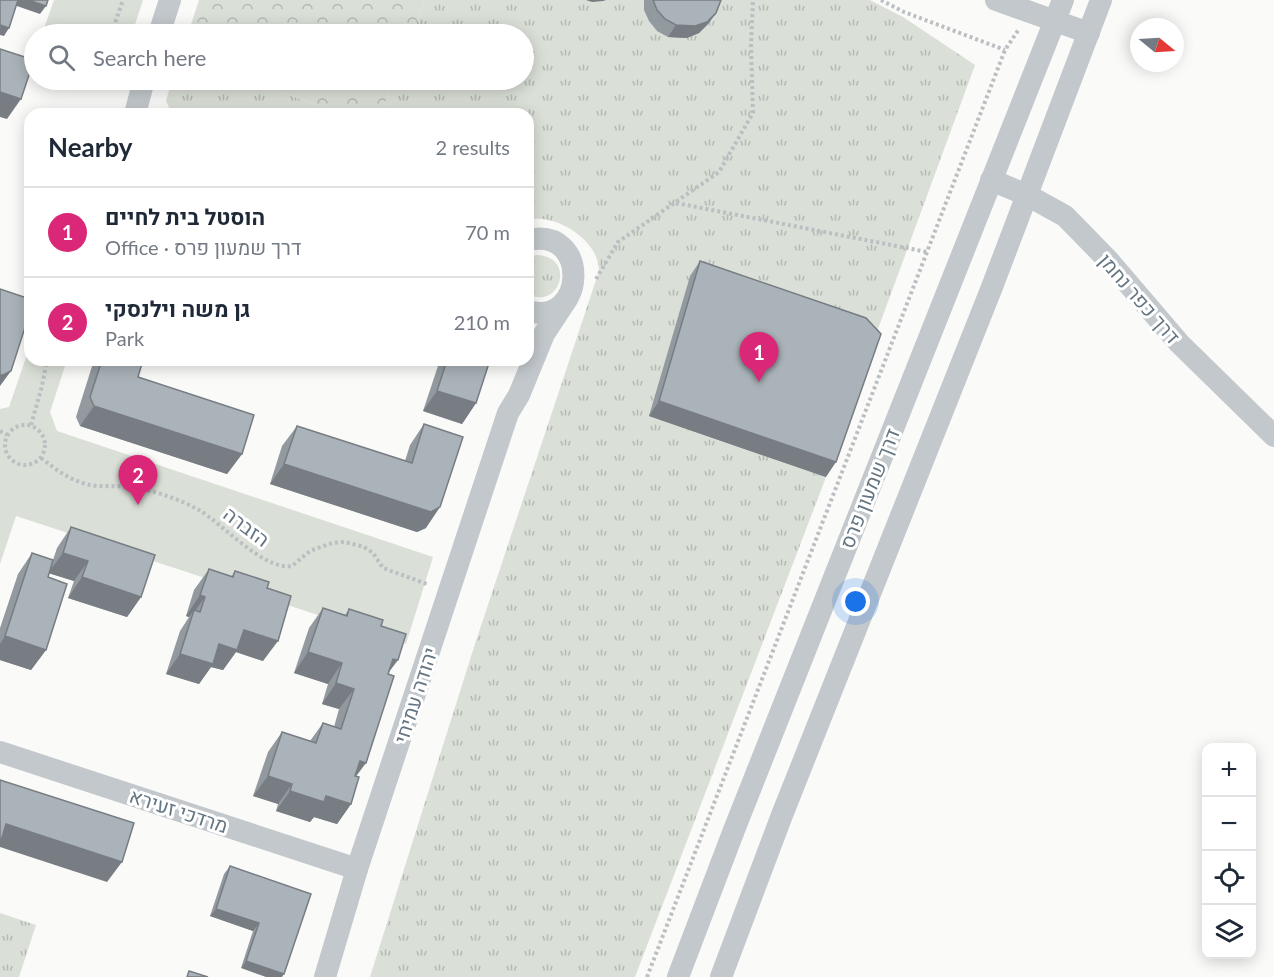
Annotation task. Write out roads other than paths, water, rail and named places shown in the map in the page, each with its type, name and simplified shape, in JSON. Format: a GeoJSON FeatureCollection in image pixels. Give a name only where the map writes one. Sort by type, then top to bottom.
{"type":"FeatureCollection","features":[{"type":"Feature","properties":{"kind":"street"},"geometry":{"type":"LineString","coordinates":[[162,24],[170,0]]}},
{"type":"Feature","properties":{"kind":"street"},"geometry":{"type":"LineString","coordinates":[[996,0],[1089,33]]}},
{"type":"Feature","properties":{"kind":"street","name":"דרך שמעון פרס"},"geometry":{"type":"LineString","coordinates":[[678,977],[1063,0]]}},
{"type":"Feature","properties":{"kind":"street","name":"דרך שמעון פרס"},"geometry":{"type":"LineString","coordinates":[[721,977],[782,815],[1027,195],[1101,0]]}},
{"type":"Feature","properties":{"kind":"street"},"geometry":{"type":"LineString","coordinates":[[137,108],[141,90]]}},
{"type":"Feature","properties":{"kind":"street","name":"דרך כפר נחמן"},"geometry":{"type":"LineString","coordinates":[[991,180],[1027,195],[1065,216],[1108,260],[1179,343],[1274,436]]}},
{"type":"Feature","properties":{"kind":"street"},"geometry":{"type":"LineString","coordinates":[[534,240],[545,239],[557,244],[566,252],[574,269],[570,293],[557,307],[546,312],[534,311]]}},
{"type":"Feature","properties":{"kind":"street","name":"יהודה עמיחי"},"geometry":{"type":"LineString","coordinates":[[534,358],[544,334],[570,293]]}},
{"type":"Feature","properties":{"kind":"street","name":"יהודה עמיחי"},"geometry":{"type":"LineString","coordinates":[[324,977],[357,869],[508,413],[513,366]]}},
{"type":"Feature","properties":{"kind":"street","name":"יהודה עמיחי"},"geometry":{"type":"LineString","coordinates":[[508,413],[519,395],[531,366]]}},
{"type":"Feature","properties":{"kind":"street","name":"מרדכי זעירא"},"geometry":{"type":"LineString","coordinates":[[0,752],[357,869]]}},
{"type":"Feature","properties":{"kind":"place","name":"הוסטל בית לחיים"},"geometry":{"type":"Point","coordinates":[759,382]}},
{"type":"Feature","properties":{"kind":"place","name":"גן משה וילנסקי"},"geometry":{"type":"Point","coordinates":[138,505]}}]}
